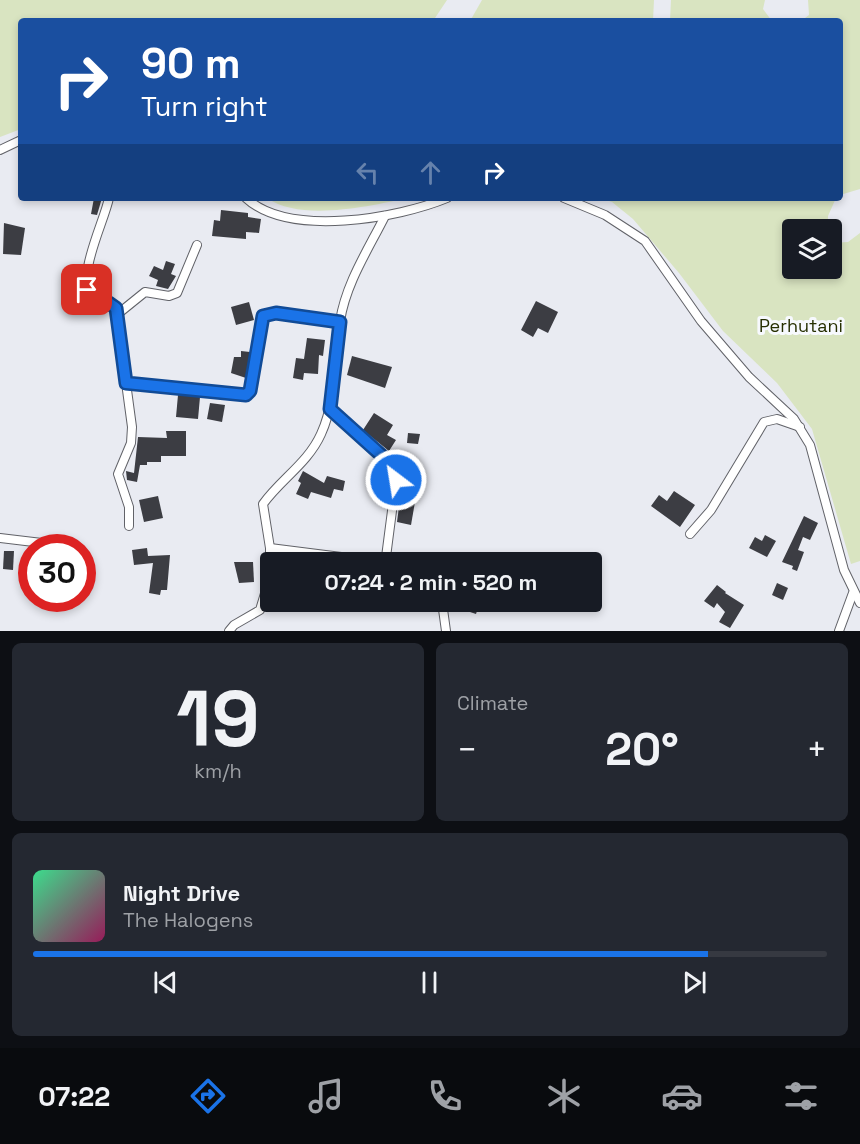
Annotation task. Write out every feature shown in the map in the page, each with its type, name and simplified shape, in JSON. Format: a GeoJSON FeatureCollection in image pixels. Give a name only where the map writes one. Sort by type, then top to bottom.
{"type":"FeatureCollection","features":[{"type":"Feature","properties":{"kind":"street"},"geometry":{"type":"LineString","coordinates":[[0,150],[18,141]]}},
{"type":"Feature","properties":{"kind":"street"},"geometry":{"type":"LineString","coordinates":[[108,201],[90,254],[86,283],[93,299],[113,304],[118,313],[131,436],[118,474],[129,507],[129,526]]}},
{"type":"Feature","properties":{"kind":"street"},"geometry":{"type":"LineString","coordinates":[[251,201],[266,210],[284,216],[331,219],[386,216],[415,210],[439,201]]}},
{"type":"Feature","properties":{"kind":"street"},"geometry":{"type":"LineString","coordinates":[[571,201],[605,215],[645,241],[701,321],[749,377],[801,427],[810,445],[843,570],[860,603]]}},
{"type":"Feature","properties":{"kind":"street"},"geometry":{"type":"LineString","coordinates":[[270,552],[263,504],[310,452],[320,437],[330,409],[340,322],[350,286],[386,216]]}},
{"type":"Feature","properties":{"kind":"street"},"geometry":{"type":"LineString","coordinates":[[118,313],[145,292],[169,296],[177,293],[197,245]]}},
{"type":"Feature","properties":{"kind":"street"},"geometry":{"type":"LineString","coordinates":[[126,383],[246,395],[250,391],[263,316],[276,313],[340,322]]}},
{"type":"Feature","properties":{"kind":"street"},"geometry":{"type":"LineString","coordinates":[[330,409],[390,463],[394,470],[396,480],[387,552]]}},
{"type":"Feature","properties":{"kind":"street"},"geometry":{"type":"LineString","coordinates":[[690,534],[711,510],[764,422],[777,418],[801,427]]}},
{"type":"Feature","properties":{"kind":"street"},"geometry":{"type":"LineString","coordinates":[[0,538],[18,540]]}},
{"type":"Feature","properties":{"kind":"street"},"geometry":{"type":"LineString","coordinates":[[270,548],[302,552]]}},
{"type":"Feature","properties":{"kind":"street"},"geometry":{"type":"LineString","coordinates":[[839,631],[853,592]]}},
{"type":"Feature","properties":{"kind":"street"},"geometry":{"type":"LineString","coordinates":[[229,631],[234,625],[260,610]]}},
{"type":"Feature","properties":{"kind":"street"},"geometry":{"type":"LineString","coordinates":[[443,612],[446,631]]}},
{"type":"Feature","properties":{"kind":"green space"},"geometry":{"type":"Polygon","coordinates":[[[0,0],[447,0],[435,18],[18,18],[18,130],[0,137],[0,0]]]}},
{"type":"Feature","properties":{"kind":"green space"},"geometry":{"type":"Polygon","coordinates":[[[482,0],[654,0],[653,18],[472,18],[482,0]]]}},
{"type":"Feature","properties":{"kind":"green space"},"geometry":{"type":"Polygon","coordinates":[[[671,0],[765,0],[763,9],[770,18],[670,18],[671,0]]]}},
{"type":"Feature","properties":{"kind":"green space"},"geometry":{"type":"Polygon","coordinates":[[[808,0],[860,0],[860,189],[843,194],[843,18],[805,18],[809,15],[808,0]]]}},
{"type":"Feature","properties":{"kind":"green space"},"geometry":{"type":"Polygon","coordinates":[[[273,201],[394,201],[356,208],[317,211],[281,205],[273,201]]]}},
{"type":"Feature","properties":{"kind":"green space","name":"Perhutani"},"geometry":{"type":"Polygon","coordinates":[[[609,201],[835,201],[828,219],[782,219],[782,279],[842,279],[842,242],[848,242],[860,233],[860,561],[851,564],[812,429],[777,383],[723,331],[679,273],[633,219],[609,201]]]}},
{"type":"Feature","properties":{"kind":"building"},"geometry":{"type":"Polygon","coordinates":[[[93,201],[101,201],[97,215],[91,214],[93,201]]]}},
{"type":"Feature","properties":{"kind":"building"},"geometry":{"type":"Polygon","coordinates":[[[221,210],[248,213],[248,217],[261,219],[259,233],[246,232],[246,239],[212,236],[214,220],[220,221],[221,210]]]}},
{"type":"Feature","properties":{"kind":"building"},"geometry":{"type":"Polygon","coordinates":[[[4,223],[25,228],[21,255],[3,254],[4,223]]]}},
{"type":"Feature","properties":{"kind":"building"},"geometry":{"type":"Polygon","coordinates":[[[166,261],[175,264],[171,274],[176,276],[168,289],[156,286],[158,280],[149,276],[154,266],[163,270],[166,261]]]}},
{"type":"Feature","properties":{"kind":"building"},"geometry":{"type":"Polygon","coordinates":[[[536,301],[558,312],[548,333],[538,328],[533,337],[521,330],[536,301]]]}},
{"type":"Feature","properties":{"kind":"building"},"geometry":{"type":"Polygon","coordinates":[[[249,302],[254,320],[236,325],[231,307],[249,302]]]}},
{"type":"Feature","properties":{"kind":"building"},"geometry":{"type":"Polygon","coordinates":[[[307,338],[325,340],[323,356],[319,355],[318,374],[304,373],[303,380],[293,378],[296,358],[304,359],[307,338]]]}},
{"type":"Feature","properties":{"kind":"building"},"geometry":{"type":"Polygon","coordinates":[[[241,351],[250,352],[246,378],[231,373],[234,357],[241,357],[241,351]]]}},
{"type":"Feature","properties":{"kind":"building"},"geometry":{"type":"Polygon","coordinates":[[[352,356],[392,367],[385,388],[347,375],[352,356]]]}},
{"type":"Feature","properties":{"kind":"building"},"geometry":{"type":"Polygon","coordinates":[[[178,395],[200,397],[198,419],[176,417],[178,395]]]}},
{"type":"Feature","properties":{"kind":"building"},"geometry":{"type":"Polygon","coordinates":[[[210,403],[225,405],[222,422],[207,419],[210,403]]]}},
{"type":"Feature","properties":{"kind":"building"},"geometry":{"type":"Polygon","coordinates":[[[374,413],[393,425],[387,435],[396,440],[389,451],[363,430],[374,413]]]}},
{"type":"Feature","properties":{"kind":"building"},"geometry":{"type":"Polygon","coordinates":[[[166,431],[186,431],[186,456],[161,456],[161,462],[147,462],[147,465],[140,465],[137,482],[127,480],[126,471],[134,473],[138,437],[167,438],[166,431]]]}},
{"type":"Feature","properties":{"kind":"building"},"geometry":{"type":"Polygon","coordinates":[[[408,433],[420,434],[418,444],[407,443],[408,433]]]}},
{"type":"Feature","properties":{"kind":"building"},"geometry":{"type":"Polygon","coordinates":[[[303,471],[324,483],[327,476],[345,481],[343,491],[334,489],[331,498],[311,492],[308,499],[296,494],[301,483],[298,481],[303,471]]]}},
{"type":"Feature","properties":{"kind":"building"},"geometry":{"type":"Polygon","coordinates":[[[674,491],[695,505],[680,527],[651,506],[659,495],[667,501],[674,491]]]}},
{"type":"Feature","properties":{"kind":"building"},"geometry":{"type":"Polygon","coordinates":[[[158,496],[163,518],[144,522],[139,500],[158,496]]]}},
{"type":"Feature","properties":{"kind":"building"},"geometry":{"type":"Polygon","coordinates":[[[400,499],[415,502],[411,525],[397,522],[400,499]]]}},
{"type":"Feature","properties":{"kind":"building"},"geometry":{"type":"Polygon","coordinates":[[[804,516],[818,523],[810,540],[803,537],[798,550],[804,552],[797,571],[792,569],[793,566],[782,562],[804,516]]]}},
{"type":"Feature","properties":{"kind":"building"},"geometry":{"type":"Polygon","coordinates":[[[765,535],[776,541],[767,557],[749,548],[755,537],[762,541],[765,535]]]}},
{"type":"Feature","properties":{"kind":"building"},"geometry":{"type":"Polygon","coordinates":[[[147,548],[148,556],[170,555],[167,590],[161,590],[160,595],[149,593],[153,563],[134,565],[132,550],[147,548]]]}},
{"type":"Feature","properties":{"kind":"building"},"geometry":{"type":"Polygon","coordinates":[[[4,551],[14,551],[13,570],[3,569],[4,551]]]}},
{"type":"Feature","properties":{"kind":"building"},"geometry":{"type":"Polygon","coordinates":[[[234,562],[253,562],[254,582],[239,583],[234,562]]]}},
{"type":"Feature","properties":{"kind":"building"},"geometry":{"type":"Polygon","coordinates":[[[777,583],[788,588],[783,600],[772,595],[777,583]]]}},
{"type":"Feature","properties":{"kind":"building"},"geometry":{"type":"Polygon","coordinates":[[[717,585],[744,605],[730,628],[719,622],[725,612],[717,603],[714,608],[704,601],[717,585]]]}},
{"type":"Feature","properties":{"kind":"route"},"geometry":{"type":"LineString","coordinates":[[87,290],[93,299],[113,304],[116,308],[126,383],[246,395],[250,391],[263,316],[276,313],[340,322],[330,409],[390,463],[396,480]]}}]}
